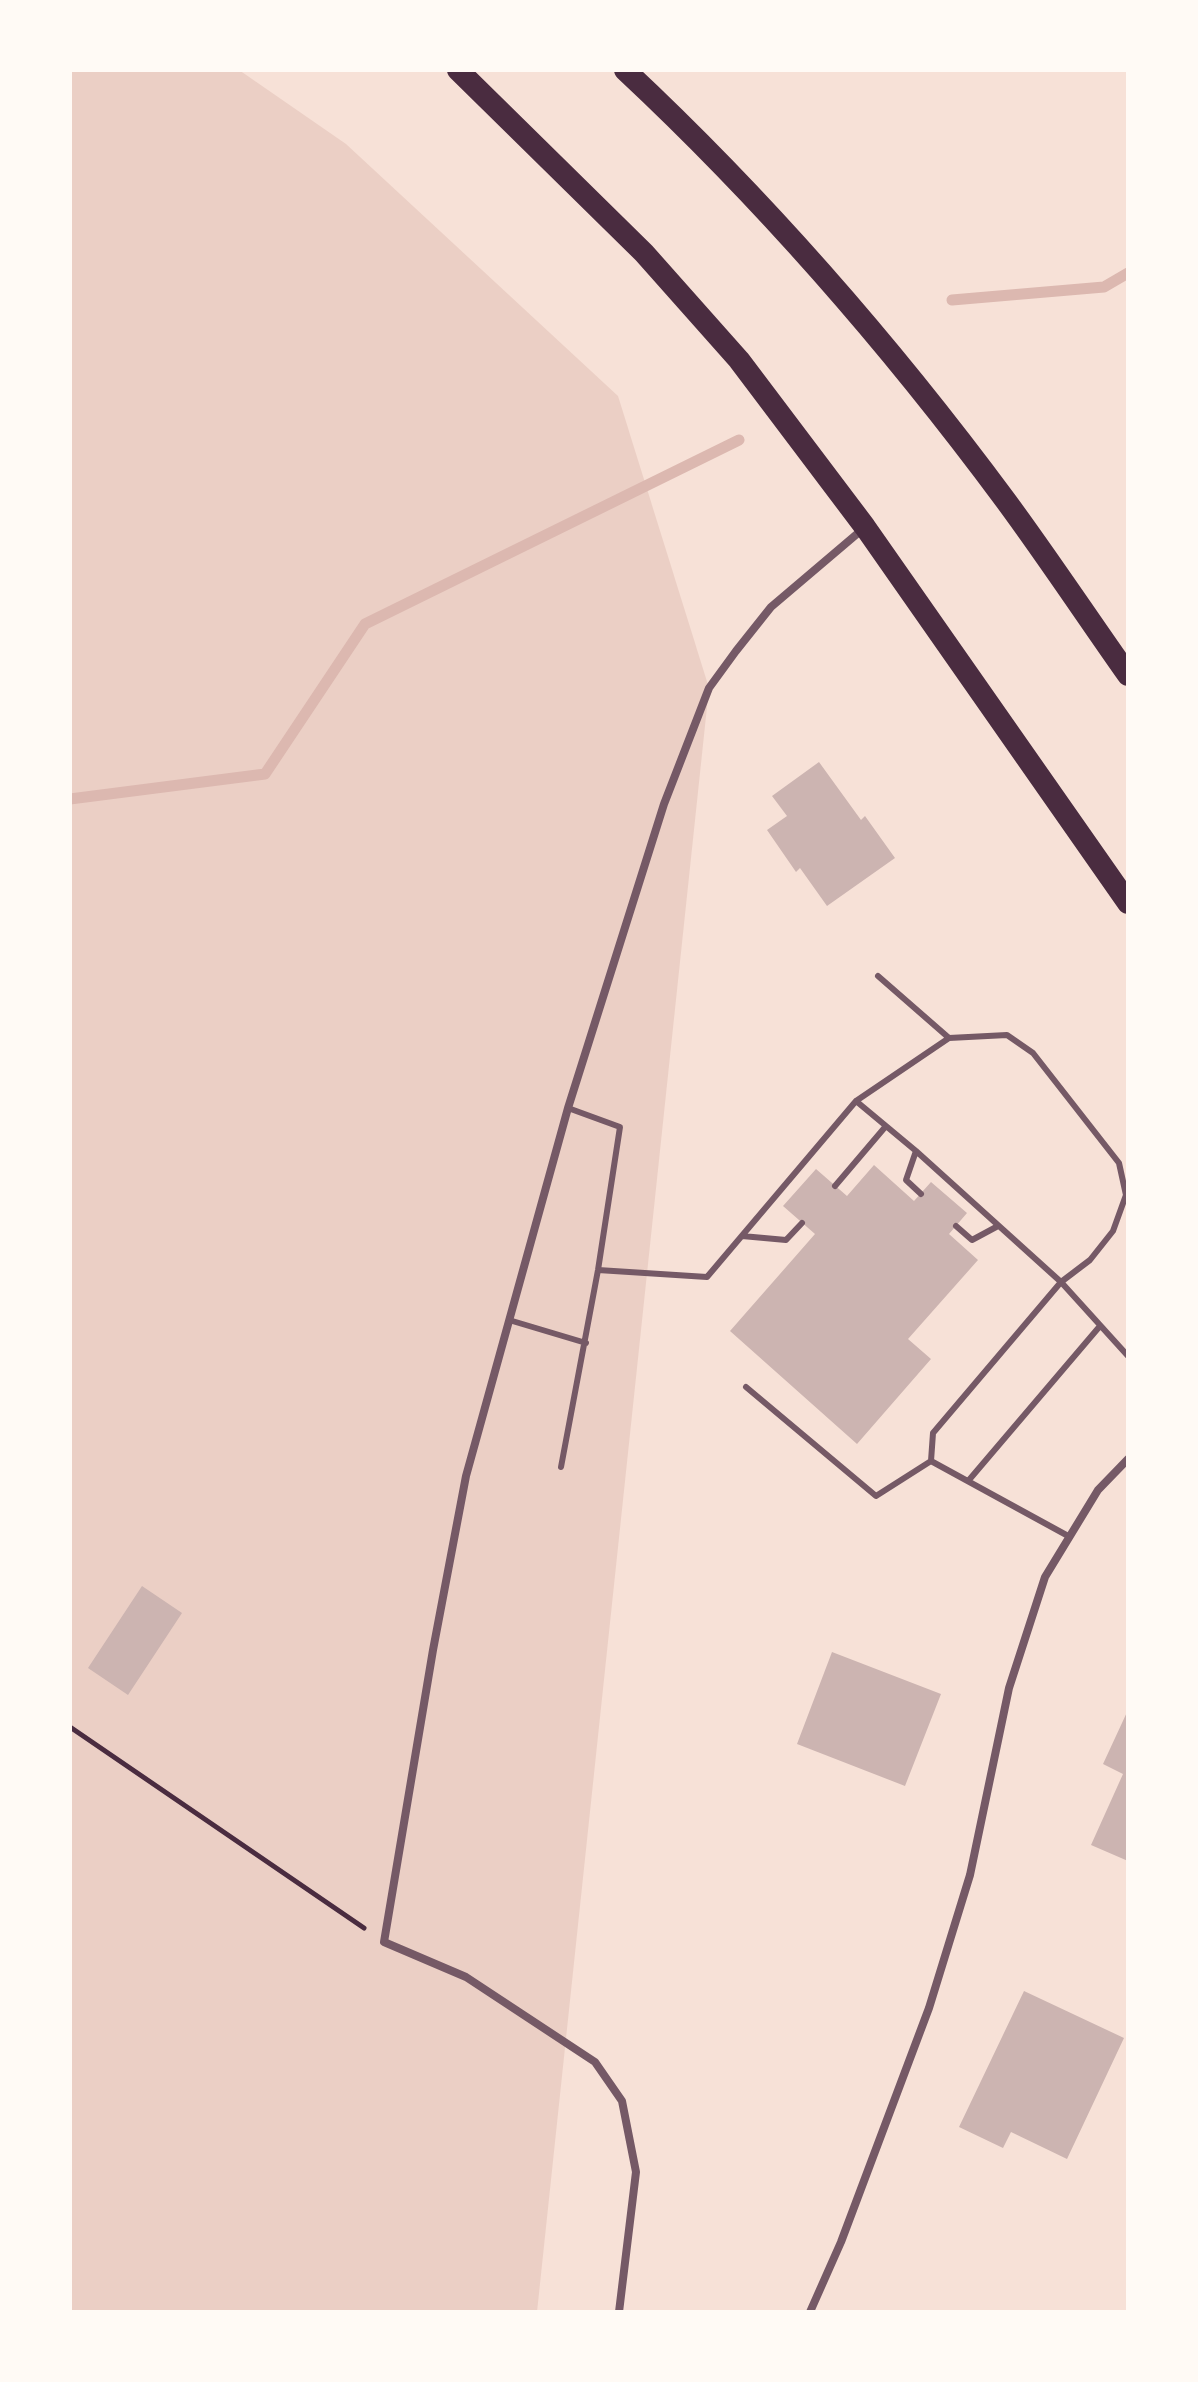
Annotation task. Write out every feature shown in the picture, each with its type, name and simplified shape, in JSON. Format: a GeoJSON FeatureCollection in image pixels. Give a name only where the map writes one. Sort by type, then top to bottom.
{"type":"FeatureCollection","features":[{"type":"Feature","properties":{"kind":"highway"},"geometry":{"type":"LineString","coordinates":[[458,70],[644,253],[739,360],[865,527],[1128,903]]}},
{"type":"Feature","properties":{"kind":"highway"},"geometry":{"type":"LineString","coordinates":[[625,70],[673,115],[813,261],[1006,501],[1128,675]]}},
{"type":"Feature","properties":{"kind":"street"},"geometry":{"type":"LineString","coordinates":[[619,2312],[636,2172],[622,2101],[595,2062],[466,1977],[384,1942],[466,1476],[568,1108],[664,804],[709,688],[771,607],[865,527]]}},
{"type":"Feature","properties":{"kind":"street"},"geometry":{"type":"LineString","coordinates":[[810,2312],[841,2242],[929,2008],[970,1875],[1009,1688],[1045,1577],[1098,1490],[1128,1459]]}},
{"type":"Feature","properties":{"kind":"lane"},"geometry":{"type":"LineString","coordinates":[[878,976],[949,1038]]}},
{"type":"Feature","properties":{"kind":"lane"},"geometry":{"type":"LineString","coordinates":[[598,1270],[707,1277],[856,1101],[949,1038],[1007,1035],[1033,1053],[1119,1163],[1126,1195],[1113,1231],[1090,1260],[1061,1282],[933,1433],[931,1461]]}},
{"type":"Feature","properties":{"kind":"lane"},"geometry":{"type":"LineString","coordinates":[[856,1101],[1061,1282],[1128,1356]]}},
{"type":"Feature","properties":{"kind":"lane"},"geometry":{"type":"LineString","coordinates":[[561,1467],[586,1343],[620,1127],[568,1108]]}},
{"type":"Feature","properties":{"kind":"lane"},"geometry":{"type":"LineString","coordinates":[[835,1186],[886,1126]]}},
{"type":"Feature","properties":{"kind":"lane"},"geometry":{"type":"LineString","coordinates":[[916,1151],[906,1180],[921,1194]]}},
{"type":"Feature","properties":{"kind":"lane"},"geometry":{"type":"LineString","coordinates":[[742,1236],[786,1240],[802,1223]]}},
{"type":"Feature","properties":{"kind":"lane"},"geometry":{"type":"LineString","coordinates":[[956,1226],[972,1240],[998,1226]]}},
{"type":"Feature","properties":{"kind":"lane"},"geometry":{"type":"LineString","coordinates":[[509,1320],[586,1343]]}},
{"type":"Feature","properties":{"kind":"lane"},"geometry":{"type":"LineString","coordinates":[[969,1480],[1100,1326]]}},
{"type":"Feature","properties":{"kind":"lane"},"geometry":{"type":"LineString","coordinates":[[746,1387],[876,1496],[931,1461]]}},
{"type":"Feature","properties":{"kind":"lane"},"geometry":{"type":"LineString","coordinates":[[931,1461],[1070,1537]]}},
{"type":"Feature","properties":{"kind":"path"},"geometry":{"type":"LineString","coordinates":[[70,1727],[384,1942]]}},
{"type":"Feature","properties":{"kind":"shaded area"},"geometry":{"type":"Polygon","coordinates":[[[70,70],[239,70],[346,144],[618,396],[709,688],[537,2312],[70,2312],[70,70]]]}},
{"type":"Feature","properties":{"kind":"building"},"geometry":{"type":"Polygon","coordinates":[[[819,762],[861,820],[865,816],[895,858],[827,906],[800,868],[796,872],[767,830],[787,816],[772,796],[819,762]]]}},
{"type":"Feature","properties":{"kind":"building"},"geometry":{"type":"Polygon","coordinates":[[[874,1165],[914,1201],[931,1182],[967,1213],[949,1234],[978,1260],[908,1339],[931,1359],[857,1444],[730,1331],[815,1234],[783,1206],[816,1169],[847,1196],[874,1165]]]}},
{"type":"Feature","properties":{"kind":"building"},"geometry":{"type":"Polygon","coordinates":[[[142,1586],[182,1613],[128,1695],[88,1668],[142,1586]]]}},
{"type":"Feature","properties":{"kind":"building"},"geometry":{"type":"Polygon","coordinates":[[[832,1652],[941,1694],[905,1786],[797,1744],[832,1652]]]}},
{"type":"Feature","properties":{"kind":"building"},"geometry":{"type":"Polygon","coordinates":[[[1128,1710],[1128,1861],[1091,1845],[1123,1774],[1103,1764],[1128,1710]]]}},
{"type":"Feature","properties":{"kind":"building"},"geometry":{"type":"Polygon","coordinates":[[[1024,1991],[1124,2038],[1067,2159],[1011,2132],[1003,2148],[959,2127],[1024,1991]]]}},
{"type":"Feature","properties":{"kind":"waterway"},"geometry":{"type":"LineString","coordinates":[[952,300],[1104,287],[1128,273]]}},
{"type":"Feature","properties":{"kind":"waterway"},"geometry":{"type":"LineString","coordinates":[[70,799],[265,774],[365,624],[739,440]]}}]}
